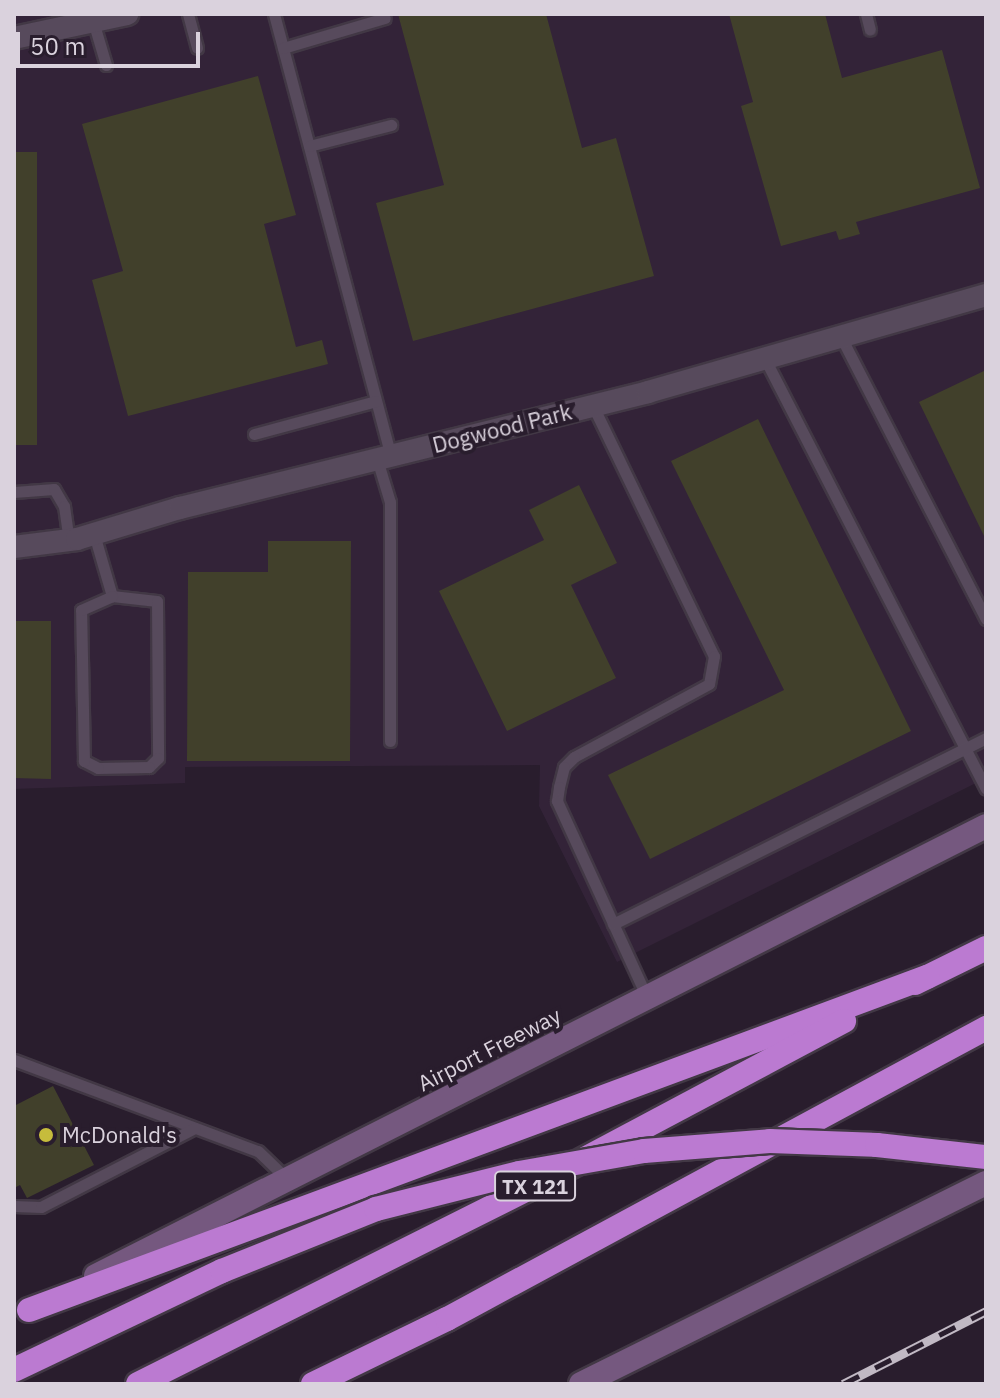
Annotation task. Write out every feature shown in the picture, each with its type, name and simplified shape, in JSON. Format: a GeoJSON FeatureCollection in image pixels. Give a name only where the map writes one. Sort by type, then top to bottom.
{"type":"FeatureCollection","features":[{"type":"Feature","properties":{"kind":"highway","name":"TX 121"},"geometry":{"type":"LineString","coordinates":[[138,1384],[528,1189],[986,948]]}},
{"type":"Feature","properties":{"kind":"highway"},"geometry":{"type":"LineString","coordinates":[[21,1314],[927,977]]}},
{"type":"Feature","properties":{"kind":"highway"},"geometry":{"type":"LineString","coordinates":[[313,1384],[447,1319],[986,1028]]}},
{"type":"Feature","properties":{"kind":"highway"},"geometry":{"type":"LineString","coordinates":[[14,1370],[222,1271],[376,1209],[519,1173],[644,1151],[770,1141],[877,1145],[986,1157]]}},
{"type":"Feature","properties":{"kind":"main road","name":"Airport Freeway"},"geometry":{"type":"LineString","coordinates":[[21,1314],[986,826]]}},
{"type":"Feature","properties":{"kind":"main road"},"geometry":{"type":"LineString","coordinates":[[581,1384],[986,1183]]}},
{"type":"Feature","properties":{"kind":"street"},"geometry":{"type":"LineString","coordinates":[[14,38],[111,17]]}},
{"type":"Feature","properties":{"kind":"street","name":"Dogwood Park"},"geometry":{"type":"LineString","coordinates":[[14,547],[94,534],[593,406],[986,295]]}},
{"type":"Feature","properties":{"kind":"lane"},"geometry":{"type":"LineString","coordinates":[[188,14],[197,48]]}},
{"type":"Feature","properties":{"kind":"lane"},"geometry":{"type":"LineString","coordinates":[[274,14],[376,401],[390,502],[390,741]]}},
{"type":"Feature","properties":{"kind":"lane"},"geometry":{"type":"LineString","coordinates":[[866,14],[870,30]]}},
{"type":"Feature","properties":{"kind":"lane"},"geometry":{"type":"LineString","coordinates":[[106,65],[111,17]]}},
{"type":"Feature","properties":{"kind":"lane"},"geometry":{"type":"LineString","coordinates":[[283,48],[385,18]]}},
{"type":"Feature","properties":{"kind":"lane"},"geometry":{"type":"LineString","coordinates":[[309,146],[391,125]]}},
{"type":"Feature","properties":{"kind":"lane"},"geometry":{"type":"LineString","coordinates":[[841,337],[986,619]]}},
{"type":"Feature","properties":{"kind":"lane"},"geometry":{"type":"LineString","coordinates":[[765,359],[986,789]]}},
{"type":"Feature","properties":{"kind":"lane"},"geometry":{"type":"LineString","coordinates":[[254,434],[376,401]]}},
{"type":"Feature","properties":{"kind":"lane"},"geometry":{"type":"LineString","coordinates":[[593,406],[714,656],[709,684],[564,767],[557,801],[647,998]]}},
{"type":"Feature","properties":{"kind":"lane"},"geometry":{"type":"LineString","coordinates":[[14,492],[54,489],[64,506],[69,540]]}},
{"type":"Feature","properties":{"kind":"lane"},"geometry":{"type":"LineString","coordinates":[[94,534],[112,596]]}},
{"type":"Feature","properties":{"kind":"lane"},"geometry":{"type":"LineString","coordinates":[[112,596],[157,601],[158,758],[149,767],[98,768],[84,761],[81,610],[112,596]]}},
{"type":"Feature","properties":{"kind":"lane"},"geometry":{"type":"LineString","coordinates":[[613,924],[986,738]]}},
{"type":"Feature","properties":{"kind":"lane"},"geometry":{"type":"LineString","coordinates":[[14,1060],[258,1151],[288,1180]]}},
{"type":"Feature","properties":{"kind":"lane"},"geometry":{"type":"LineString","coordinates":[[14,1206],[41,1207],[195,1128]]}},
{"type":"Feature","properties":{"kind":"shaded area"},"geometry":{"type":"Polygon","coordinates":[[[14,14],[986,14],[986,778],[617,962],[539,806],[540,765],[185,767],[185,783],[14,789],[14,14]]]}},
{"type":"Feature","properties":{"kind":"building"},"geometry":{"type":"Polygon","coordinates":[[[398,14],[546,14],[582,148],[616,138],[654,276],[413,341],[376,203],[444,185],[398,14]]]}},
{"type":"Feature","properties":{"kind":"building"},"geometry":{"type":"Polygon","coordinates":[[[729,14],[825,14],[842,78],[942,50],[980,188],[856,222],[860,234],[839,240],[836,231],[781,246],[741,106],[753,102],[729,14]]]}},
{"type":"Feature","properties":{"kind":"building"},"geometry":{"type":"Polygon","coordinates":[[[258,76],[296,215],[264,224],[296,347],[322,340],[328,364],[128,416],[92,280],[123,271],[82,124],[258,76]]]}},
{"type":"Feature","properties":{"kind":"building"},"geometry":{"type":"Polygon","coordinates":[[[14,152],[37,152],[37,445],[14,445],[14,152]]]}},
{"type":"Feature","properties":{"kind":"building"},"geometry":{"type":"Polygon","coordinates":[[[986,370],[986,540],[919,402],[986,370]]]}},
{"type":"Feature","properties":{"kind":"building"},"geometry":{"type":"Polygon","coordinates":[[[758,419],[911,731],[650,859],[608,775],[784,690],[671,461],[758,419]]]}},
{"type":"Feature","properties":{"kind":"building"},"geometry":{"type":"Polygon","coordinates":[[[579,485],[617,563],[571,585],[616,678],[507,731],[439,591],[544,540],[529,510],[579,485]]]}},
{"type":"Feature","properties":{"kind":"building"},"geometry":{"type":"Polygon","coordinates":[[[268,541],[351,541],[350,761],[187,761],[188,572],[268,572],[268,541]]]}},
{"type":"Feature","properties":{"kind":"building"},"geometry":{"type":"Polygon","coordinates":[[[14,621],[51,621],[51,779],[14,778],[14,621]]]}},
{"type":"Feature","properties":{"kind":"building","name":"McDonald's"},"geometry":{"type":"Polygon","coordinates":[[[53,1086],[94,1165],[27,1198],[20,1185],[14,1188],[14,1106],[53,1086]]]}},
{"type":"Feature","properties":{"kind":"railway"},"geometry":{"type":"LineString","coordinates":[[843,1384],[986,1311]]}},
{"type":"Feature","properties":{"kind":"place","name":"McDonald's"},"geometry":{"type":"Point","coordinates":[46,1135]}}]}
